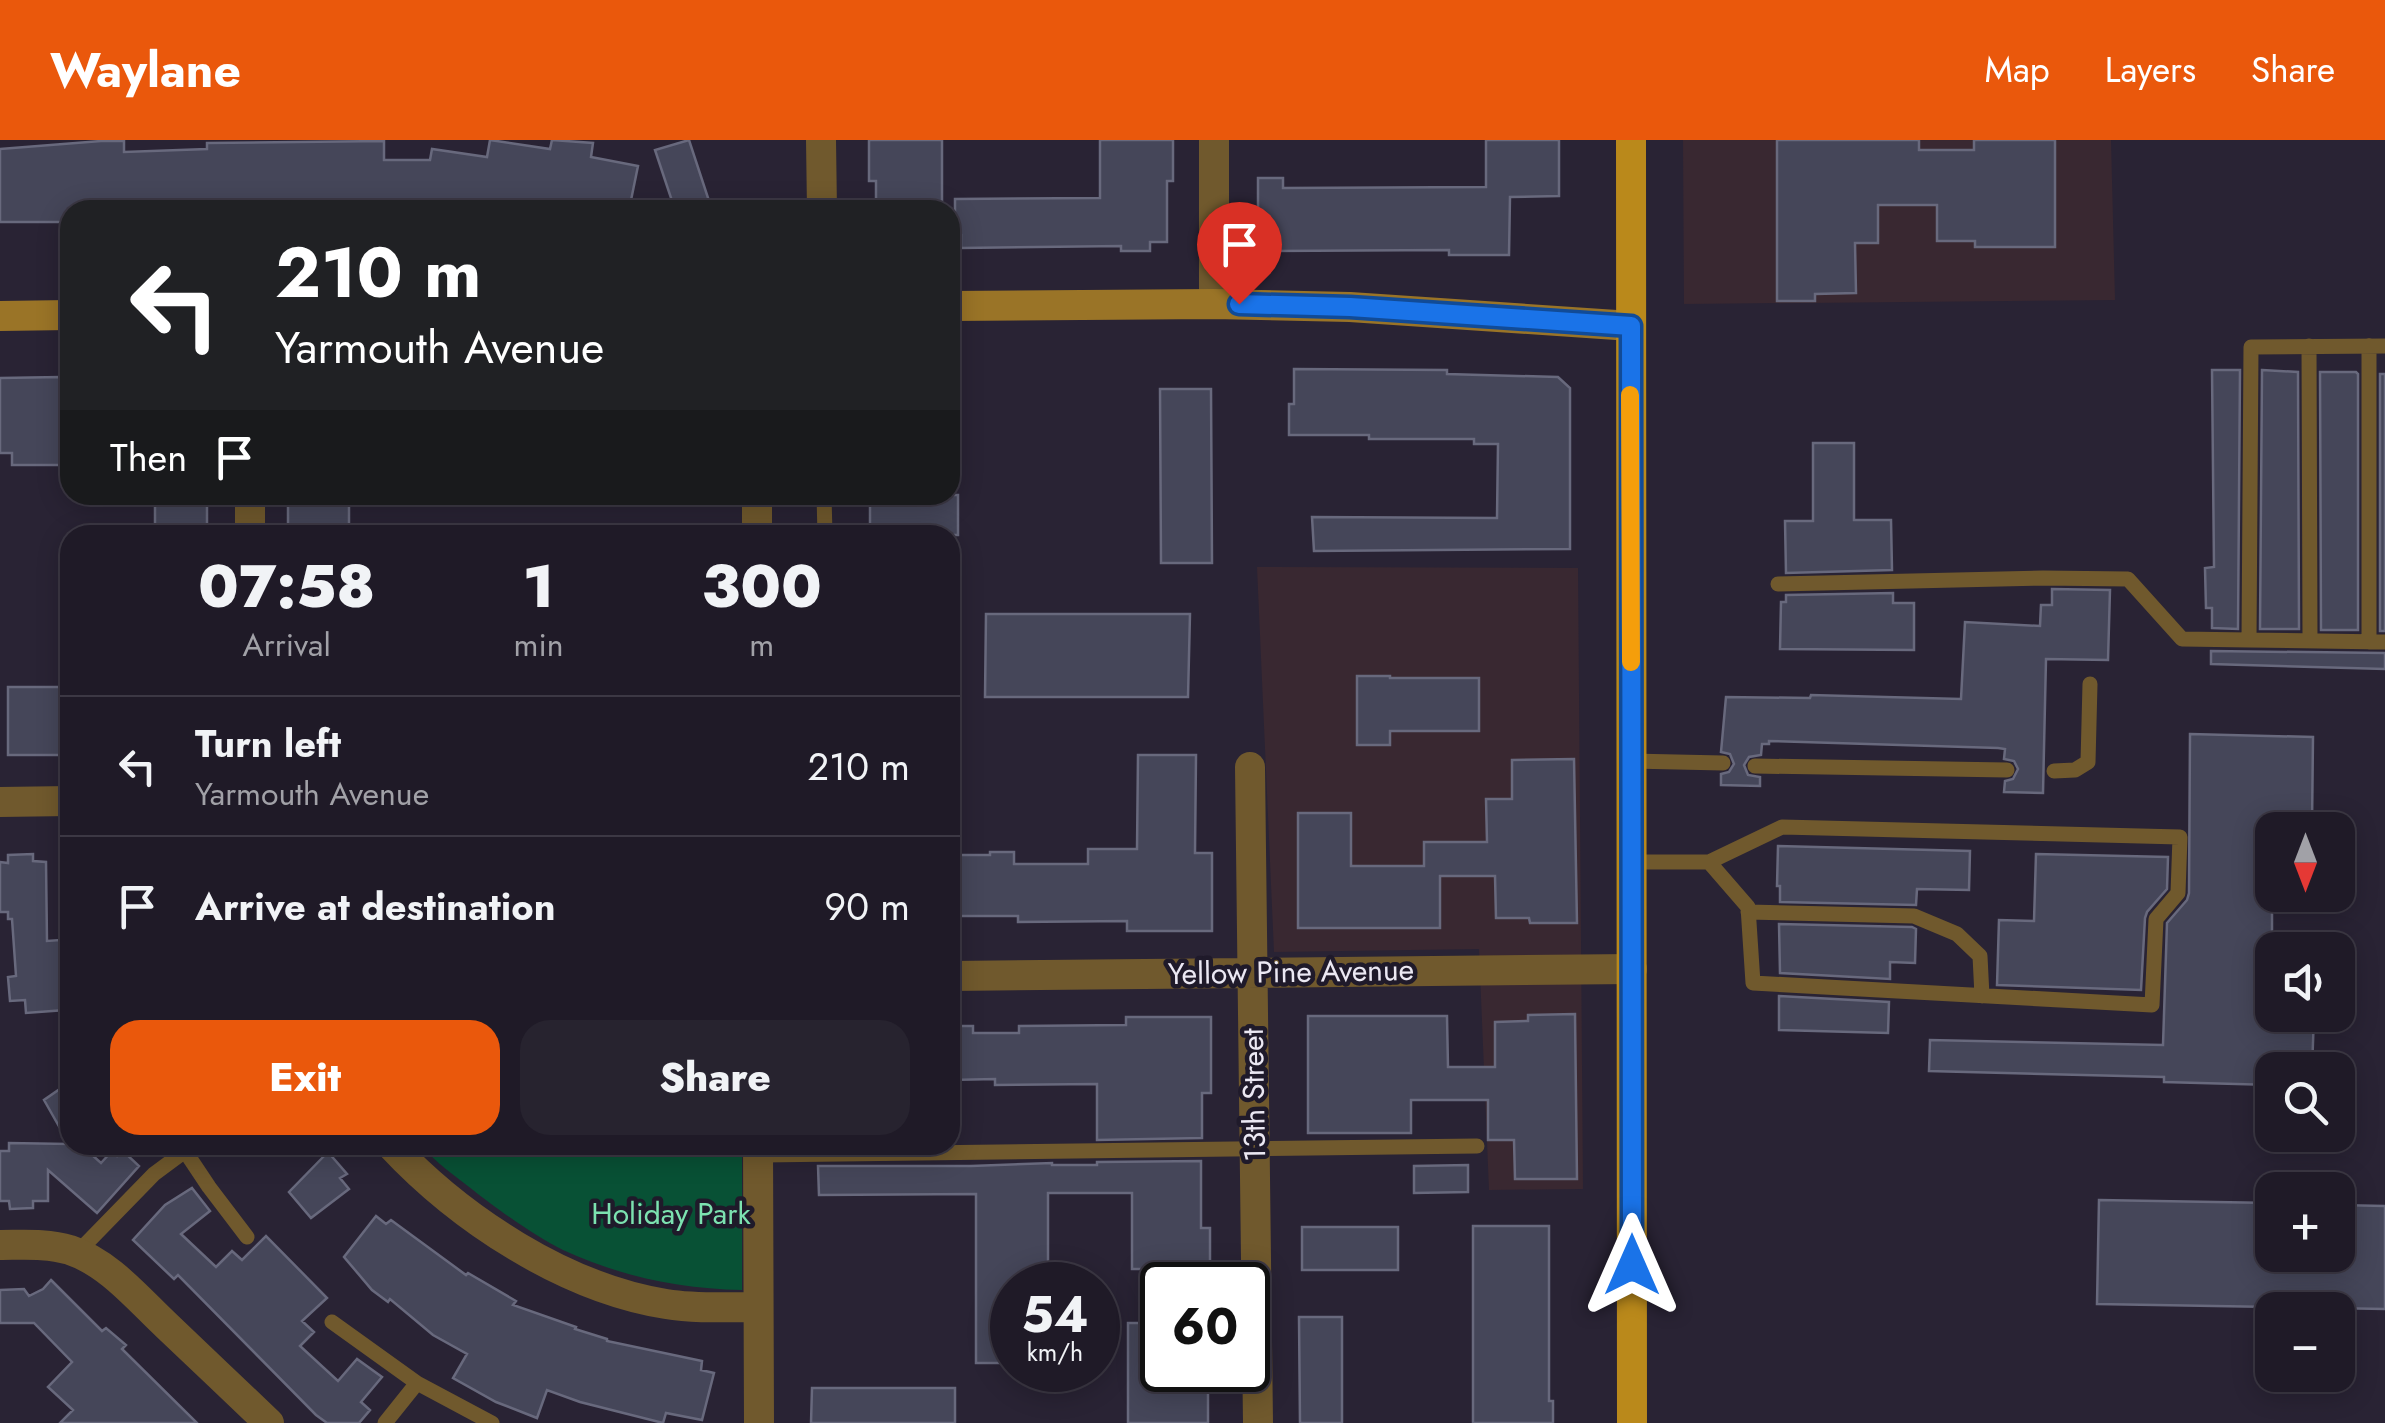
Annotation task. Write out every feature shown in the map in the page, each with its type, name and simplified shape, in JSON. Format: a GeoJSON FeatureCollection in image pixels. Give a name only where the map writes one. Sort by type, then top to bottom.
{"type":"FeatureCollection","features":[{"type":"Feature","properties":{"kind":"main road"},"geometry":{"type":"LineString","coordinates":[[1631,140],[1632,1423]]}},
{"type":"Feature","properties":{"kind":"street"},"geometry":{"type":"LineString","coordinates":[[822,140],[822,200]]}},
{"type":"Feature","properties":{"kind":"street"},"geometry":{"type":"LineString","coordinates":[[1214,140],[1214,304]]}},
{"type":"Feature","properties":{"kind":"street"},"geometry":{"type":"LineString","coordinates":[[960,306],[1350,307],[1631,326]]}},
{"type":"Feature","properties":{"kind":"street"},"geometry":{"type":"LineString","coordinates":[[0,316],[60,316]]}},
{"type":"Feature","properties":{"kind":"street","name":"13th Street"},"geometry":{"type":"LineString","coordinates":[[1250,767],[1258,1423]]}},
{"type":"Feature","properties":{"kind":"street"},"geometry":{"type":"LineString","coordinates":[[0,802],[60,802]]}},
{"type":"Feature","properties":{"kind":"street","name":"Yellow Pine Avenue"},"geometry":{"type":"LineString","coordinates":[[960,976],[1632,969]]}},
{"type":"Feature","properties":{"kind":"street"},"geometry":{"type":"LineString","coordinates":[[401,1155],[466,1213],[534,1256],[576,1276],[666,1304],[758,1307]]}},
{"type":"Feature","properties":{"kind":"street"},"geometry":{"type":"LineString","coordinates":[[758,1155],[759,1423]]}},
{"type":"Feature","properties":{"kind":"street"},"geometry":{"type":"LineString","coordinates":[[0,1245],[38,1245],[76,1253],[108,1272],[269,1423]]}},
{"type":"Feature","properties":{"kind":"lane"},"geometry":{"type":"LineString","coordinates":[[1778,584],[2128,579],[2182,639],[2377,642],[2377,346],[2251,346],[2249,640]]}},
{"type":"Feature","properties":{"kind":"lane"},"geometry":{"type":"LineString","coordinates":[[2309,346],[2310,641]]}},
{"type":"Feature","properties":{"kind":"lane"},"geometry":{"type":"LineString","coordinates":[[2054,771],[2074,770],[2088,762],[2090,684]]}},
{"type":"Feature","properties":{"kind":"lane"},"geometry":{"type":"LineString","coordinates":[[1632,761],[1722,763]]}},
{"type":"Feature","properties":{"kind":"lane"},"geometry":{"type":"LineString","coordinates":[[1755,766],[2007,770]]}},
{"type":"Feature","properties":{"kind":"lane"},"geometry":{"type":"LineString","coordinates":[[1632,862],[1709,862],[1782,827],[2180,836],[2178,893],[2156,919],[2152,1006],[1753,984],[1748,907],[1709,862]]}},
{"type":"Feature","properties":{"kind":"lane"},"geometry":{"type":"LineString","coordinates":[[1748,912],[1914,916],[1957,934],[1980,956],[1982,996]]}},
{"type":"Feature","properties":{"kind":"lane"},"geometry":{"type":"LineString","coordinates":[[960,1149],[1477,1146]]}},
{"type":"Feature","properties":{"kind":"lane"},"geometry":{"type":"LineString","coordinates":[[76,1253],[175,1155]]}},
{"type":"Feature","properties":{"kind":"lane"},"geometry":{"type":"LineString","coordinates":[[188,1155],[247,1236]]}},
{"type":"Feature","properties":{"kind":"lane"},"geometry":{"type":"LineString","coordinates":[[332,1322],[417,1383],[492,1423]]}},
{"type":"Feature","properties":{"kind":"lane"},"geometry":{"type":"LineString","coordinates":[[385,1423],[417,1383]]}},
{"type":"Feature","properties":{"kind":"shaded area"},"geometry":{"type":"Polygon","coordinates":[[[1683,140],[2111,140],[2115,300],[1684,304],[1683,140]]]}},
{"type":"Feature","properties":{"kind":"shaded area"},"geometry":{"type":"Polygon","coordinates":[[[1257,567],[1578,568],[1583,1189],[1489,1190],[1479,949],[1274,952],[1257,567]]]}},
{"type":"Feature","properties":{"kind":"green space","name":"Holiday Park"},"geometry":{"type":"Polygon","coordinates":[[[430,1155],[742,1155],[742,1290],[650,1279],[563,1250],[493,1206],[430,1155]]]}},
{"type":"Feature","properties":{"kind":"building"},"geometry":{"type":"Polygon","coordinates":[[[490,140],[550,149],[552,140],[593,143],[591,157],[638,166],[631,200],[60,200],[60,222],[0,222],[0,149],[101,141],[124,141],[124,152],[207,149],[207,143],[384,141],[384,160],[430,160],[432,149],[487,157],[490,140]]]}},
{"type":"Feature","properties":{"kind":"building"},"geometry":{"type":"Polygon","coordinates":[[[689,140],[709,200],[672,200],[655,150],[689,140]]]}},
{"type":"Feature","properties":{"kind":"building"},"geometry":{"type":"Polygon","coordinates":[[[869,140],[942,140],[942,200],[876,200],[876,181],[869,181],[869,140]]]}},
{"type":"Feature","properties":{"kind":"building"},"geometry":{"type":"Polygon","coordinates":[[[1100,140],[1173,140],[1173,181],[1167,181],[1167,242],[1150,242],[1150,251],[1121,251],[1121,246],[961,248],[960,200],[955,199],[1100,198],[1100,140]]]}},
{"type":"Feature","properties":{"kind":"building"},"geometry":{"type":"Polygon","coordinates":[[[1486,140],[1559,140],[1559,196],[1510,197],[1509,255],[1449,255],[1449,250],[1258,251],[1258,178],[1283,178],[1283,188],[1486,187],[1486,140]]]}},
{"type":"Feature","properties":{"kind":"building"},"geometry":{"type":"Polygon","coordinates":[[[1777,140],[1919,140],[1919,150],[1974,150],[1974,140],[2055,140],[2055,247],[1975,247],[1975,241],[1937,241],[1937,205],[1878,205],[1878,243],[1855,243],[1856,293],[1815,294],[1815,301],[1777,301],[1777,140]]]}},
{"type":"Feature","properties":{"kind":"building"},"geometry":{"type":"Polygon","coordinates":[[[1294,369],[1447,370],[1447,374],[1558,377],[1570,388],[1570,549],[1314,551],[1312,517],[1497,518],[1498,444],[1474,444],[1474,439],[1289,435],[1294,369]]]}},
{"type":"Feature","properties":{"kind":"building"},"geometry":{"type":"Polygon","coordinates":[[[2212,370],[2240,370],[2238,629],[2212,628],[2212,608],[2206,608],[2205,568],[2214,567],[2212,370]]]}},
{"type":"Feature","properties":{"kind":"building"},"geometry":{"type":"Polygon","coordinates":[[[2262,370],[2298,372],[2299,629],[2260,629],[2262,370]]]}},
{"type":"Feature","properties":{"kind":"building"},"geometry":{"type":"Polygon","coordinates":[[[2320,372],[2358,374],[2358,630],[2321,630],[2320,372]]]}},
{"type":"Feature","properties":{"kind":"building"},"geometry":{"type":"Polygon","coordinates":[[[2380,374],[2385,374],[2385,631],[2380,631],[2380,374]]]}},
{"type":"Feature","properties":{"kind":"building"},"geometry":{"type":"Polygon","coordinates":[[[60,377],[60,465],[12,465],[12,453],[0,453],[0,378],[60,377]]]}},
{"type":"Feature","properties":{"kind":"building"},"geometry":{"type":"Polygon","coordinates":[[[1160,389],[1211,389],[1212,563],[1161,563],[1160,389]]]}},
{"type":"Feature","properties":{"kind":"building"},"geometry":{"type":"Polygon","coordinates":[[[1813,443],[1854,443],[1854,520],[1891,520],[1892,570],[1786,573],[1785,521],[1813,521],[1813,443]]]}},
{"type":"Feature","properties":{"kind":"building"},"geometry":{"type":"Polygon","coordinates":[[[155,505],[207,505],[207,525],[155,525],[155,505]]]}},
{"type":"Feature","properties":{"kind":"building"},"geometry":{"type":"Polygon","coordinates":[[[288,505],[349,505],[349,525],[288,525],[288,505]]]}},
{"type":"Feature","properties":{"kind":"building"},"geometry":{"type":"Polygon","coordinates":[[[870,505],[958,505],[958,525],[870,525],[870,505]]]}},
{"type":"Feature","properties":{"kind":"building"},"geometry":{"type":"Polygon","coordinates":[[[2052,589],[2110,590],[2108,660],[2046,659],[2043,793],[2004,792],[2005,781],[2013,779],[2018,769],[2014,761],[2004,759],[2005,749],[1769,741],[1762,744],[1761,755],[1749,757],[1744,765],[1748,775],[1760,777],[1760,786],[1721,785],[1721,774],[1729,772],[1734,764],[1730,754],[1721,752],[1726,697],[1961,699],[1965,622],[2040,626],[2041,605],[2052,605],[2052,589]]]}},
{"type":"Feature","properties":{"kind":"building"},"geometry":{"type":"Polygon","coordinates":[[[1893,593],[1893,603],[1914,603],[1914,650],[1780,649],[1781,602],[1786,602],[1786,595],[1893,593]]]}},
{"type":"Feature","properties":{"kind":"building"},"geometry":{"type":"Polygon","coordinates":[[[986,614],[1190,614],[1188,697],[985,697],[986,614]]]}},
{"type":"Feature","properties":{"kind":"building"},"geometry":{"type":"Polygon","coordinates":[[[2211,651],[2385,653],[2385,669],[2211,664],[2211,651]]]}},
{"type":"Feature","properties":{"kind":"building"},"geometry":{"type":"Polygon","coordinates":[[[1357,676],[1479,678],[1479,731],[1390,731],[1390,745],[1357,745],[1357,676]]]}},
{"type":"Feature","properties":{"kind":"building"},"geometry":{"type":"Polygon","coordinates":[[[8,687],[60,687],[60,755],[8,755],[8,687]]]}},
{"type":"Feature","properties":{"kind":"building"},"geometry":{"type":"Polygon","coordinates":[[[2190,734],[2313,737],[2312,812],[2255,812],[2255,912],[2272,912],[2272,932],[2255,932],[2255,1032],[2313,1032],[2313,1052],[2255,1052],[2255,1085],[2164,1082],[2164,1077],[1929,1071],[1930,1040],[2163,1045],[2167,923],[2189,893],[2190,734]]]}},
{"type":"Feature","properties":{"kind":"building"},"geometry":{"type":"Polygon","coordinates":[[[1138,755],[1196,755],[1195,853],[1212,853],[1212,931],[1127,931],[1127,921],[1018,922],[1018,916],[960,916],[960,855],[1014,852],[1014,864],[1088,864],[1088,849],[1137,849],[1138,755]]]}},
{"type":"Feature","properties":{"kind":"building"},"geometry":{"type":"Polygon","coordinates":[[[1574,759],[1577,923],[1496,918],[1495,876],[1440,876],[1440,928],[1298,928],[1298,813],[1351,813],[1351,866],[1424,866],[1424,842],[1487,842],[1486,799],[1512,799],[1512,760],[1574,759]]]}},
{"type":"Feature","properties":{"kind":"building"},"geometry":{"type":"Polygon","coordinates":[[[1778,846],[1970,851],[1969,890],[1917,889],[1916,905],[1780,902],[1778,846]]]}},
{"type":"Feature","properties":{"kind":"building"},"geometry":{"type":"Polygon","coordinates":[[[33,854],[33,861],[46,862],[47,941],[60,940],[60,1010],[26,1013],[25,1000],[10,1001],[8,977],[16,976],[12,919],[8,919],[8,912],[0,912],[0,862],[8,863],[8,855],[33,854]]]}},
{"type":"Feature","properties":{"kind":"building"},"geometry":{"type":"Polygon","coordinates":[[[2036,854],[2168,857],[2167,889],[2145,918],[2141,990],[1997,985],[1999,920],[2034,921],[2036,854]]]}},
{"type":"Feature","properties":{"kind":"building"},"geometry":{"type":"Polygon","coordinates":[[[1779,924],[1912,927],[1916,929],[1915,963],[1890,962],[1890,979],[1780,973],[1779,924]]]}},
{"type":"Feature","properties":{"kind":"building"},"geometry":{"type":"Polygon","coordinates":[[[1779,996],[1889,1002],[1888,1033],[1779,1030],[1779,996]]]}},
{"type":"Feature","properties":{"kind":"building"},"geometry":{"type":"Polygon","coordinates":[[[1575,1014],[1577,1179],[1515,1179],[1514,1140],[1488,1140],[1488,1100],[1411,1100],[1411,1133],[1308,1133],[1308,1016],[1447,1016],[1448,1067],[1495,1067],[1495,1022],[1528,1021],[1528,1015],[1575,1014]]]}},
{"type":"Feature","properties":{"kind":"building"},"geometry":{"type":"Polygon","coordinates":[[[1126,1017],[1211,1017],[1211,1093],[1202,1093],[1202,1138],[1097,1140],[1097,1084],[995,1085],[995,1079],[960,1080],[960,1026],[973,1026],[973,1033],[1019,1033],[1019,1026],[1126,1025],[1126,1017]]]}},
{"type":"Feature","properties":{"kind":"building"},"geometry":{"type":"Polygon","coordinates":[[[60,1089],[60,1128],[44,1100],[60,1089]]]}},
{"type":"Feature","properties":{"kind":"building"},"geometry":{"type":"Polygon","coordinates":[[[9,1143],[60,1144],[60,1155],[92,1155],[101,1163],[108,1155],[127,1155],[139,1166],[97,1213],[48,1170],[48,1201],[33,1201],[33,1208],[10,1209],[9,1201],[0,1201],[0,1151],[9,1151],[9,1143]]]}},
{"type":"Feature","properties":{"kind":"building"},"geometry":{"type":"Polygon","coordinates":[[[325,1155],[331,1155],[347,1174],[340,1178],[349,1189],[311,1218],[289,1192],[325,1155]]]}},
{"type":"Feature","properties":{"kind":"building"},"geometry":{"type":"Polygon","coordinates":[[[1201,1161],[1201,1228],[1210,1228],[1210,1262],[1140,1262],[1140,1269],[1132,1269],[1132,1193],[1048,1193],[1048,1262],[990,1262],[990,1363],[976,1363],[976,1194],[819,1195],[818,1166],[1201,1161]]]}},
{"type":"Feature","properties":{"kind":"building"},"geometry":{"type":"Polygon","coordinates":[[[1468,1165],[1468,1192],[1414,1193],[1414,1166],[1468,1165]]]}},
{"type":"Feature","properties":{"kind":"building"},"geometry":{"type":"Polygon","coordinates":[[[192,1188],[210,1211],[181,1234],[216,1267],[232,1251],[242,1260],[266,1236],[327,1298],[302,1321],[314,1332],[300,1346],[338,1381],[357,1359],[382,1377],[361,1402],[370,1410],[359,1423],[327,1423],[316,1415],[178,1275],[174,1279],[133,1240],[165,1205],[192,1188]]]}},
{"type":"Feature","properties":{"kind":"building"},"geometry":{"type":"Polygon","coordinates":[[[2099,1200],[2255,1203],[2255,1272],[2355,1272],[2355,1205],[2385,1206],[2385,1309],[2355,1308],[2355,1292],[2255,1292],[2255,1307],[2097,1304],[2099,1200]]]}},
{"type":"Feature","properties":{"kind":"building"},"geometry":{"type":"Polygon","coordinates":[[[376,1216],[386,1224],[391,1220],[466,1275],[516,1301],[513,1305],[607,1341],[702,1361],[701,1370],[714,1373],[702,1420],[666,1413],[663,1423],[547,1390],[537,1418],[496,1402],[453,1378],[467,1354],[433,1335],[390,1299],[388,1302],[372,1290],[344,1257],[376,1216]]]}},
{"type":"Feature","properties":{"kind":"building"},"geometry":{"type":"Polygon","coordinates":[[[1473,1226],[1549,1226],[1549,1401],[1553,1401],[1553,1423],[1473,1423],[1473,1226]]]}},
{"type":"Feature","properties":{"kind":"building"},"geometry":{"type":"Polygon","coordinates":[[[1302,1227],[1398,1227],[1398,1270],[1302,1270],[1302,1227]]]}},
{"type":"Feature","properties":{"kind":"building"},"geometry":{"type":"Polygon","coordinates":[[[51,1280],[102,1331],[106,1328],[126,1345],[122,1349],[197,1423],[60,1423],[73,1410],[48,1387],[72,1362],[34,1323],[0,1323],[0,1290],[24,1289],[29,1296],[51,1280]]]}},
{"type":"Feature","properties":{"kind":"building"},"geometry":{"type":"Polygon","coordinates":[[[1299,1317],[1342,1317],[1342,1423],[1300,1423],[1299,1317]]]}},
{"type":"Feature","properties":{"kind":"building"},"geometry":{"type":"Polygon","coordinates":[[[1128,1323],[1140,1323],[1140,1392],[1208,1392],[1208,1423],[1128,1423],[1128,1323]]]}},
{"type":"Feature","properties":{"kind":"building"},"geometry":{"type":"Polygon","coordinates":[[[812,1388],[955,1388],[955,1423],[811,1423],[812,1388]]]}},
{"type":"Feature","properties":{"kind":"slow traffic"},"geometry":{"type":"LineString","coordinates":[[1630,395],[1631,662]]}},
{"type":"Feature","properties":{"kind":"route"},"geometry":{"type":"LineString","coordinates":[[1239,304],[1350,307],[1631,326],[1632,1265]]}}]}
